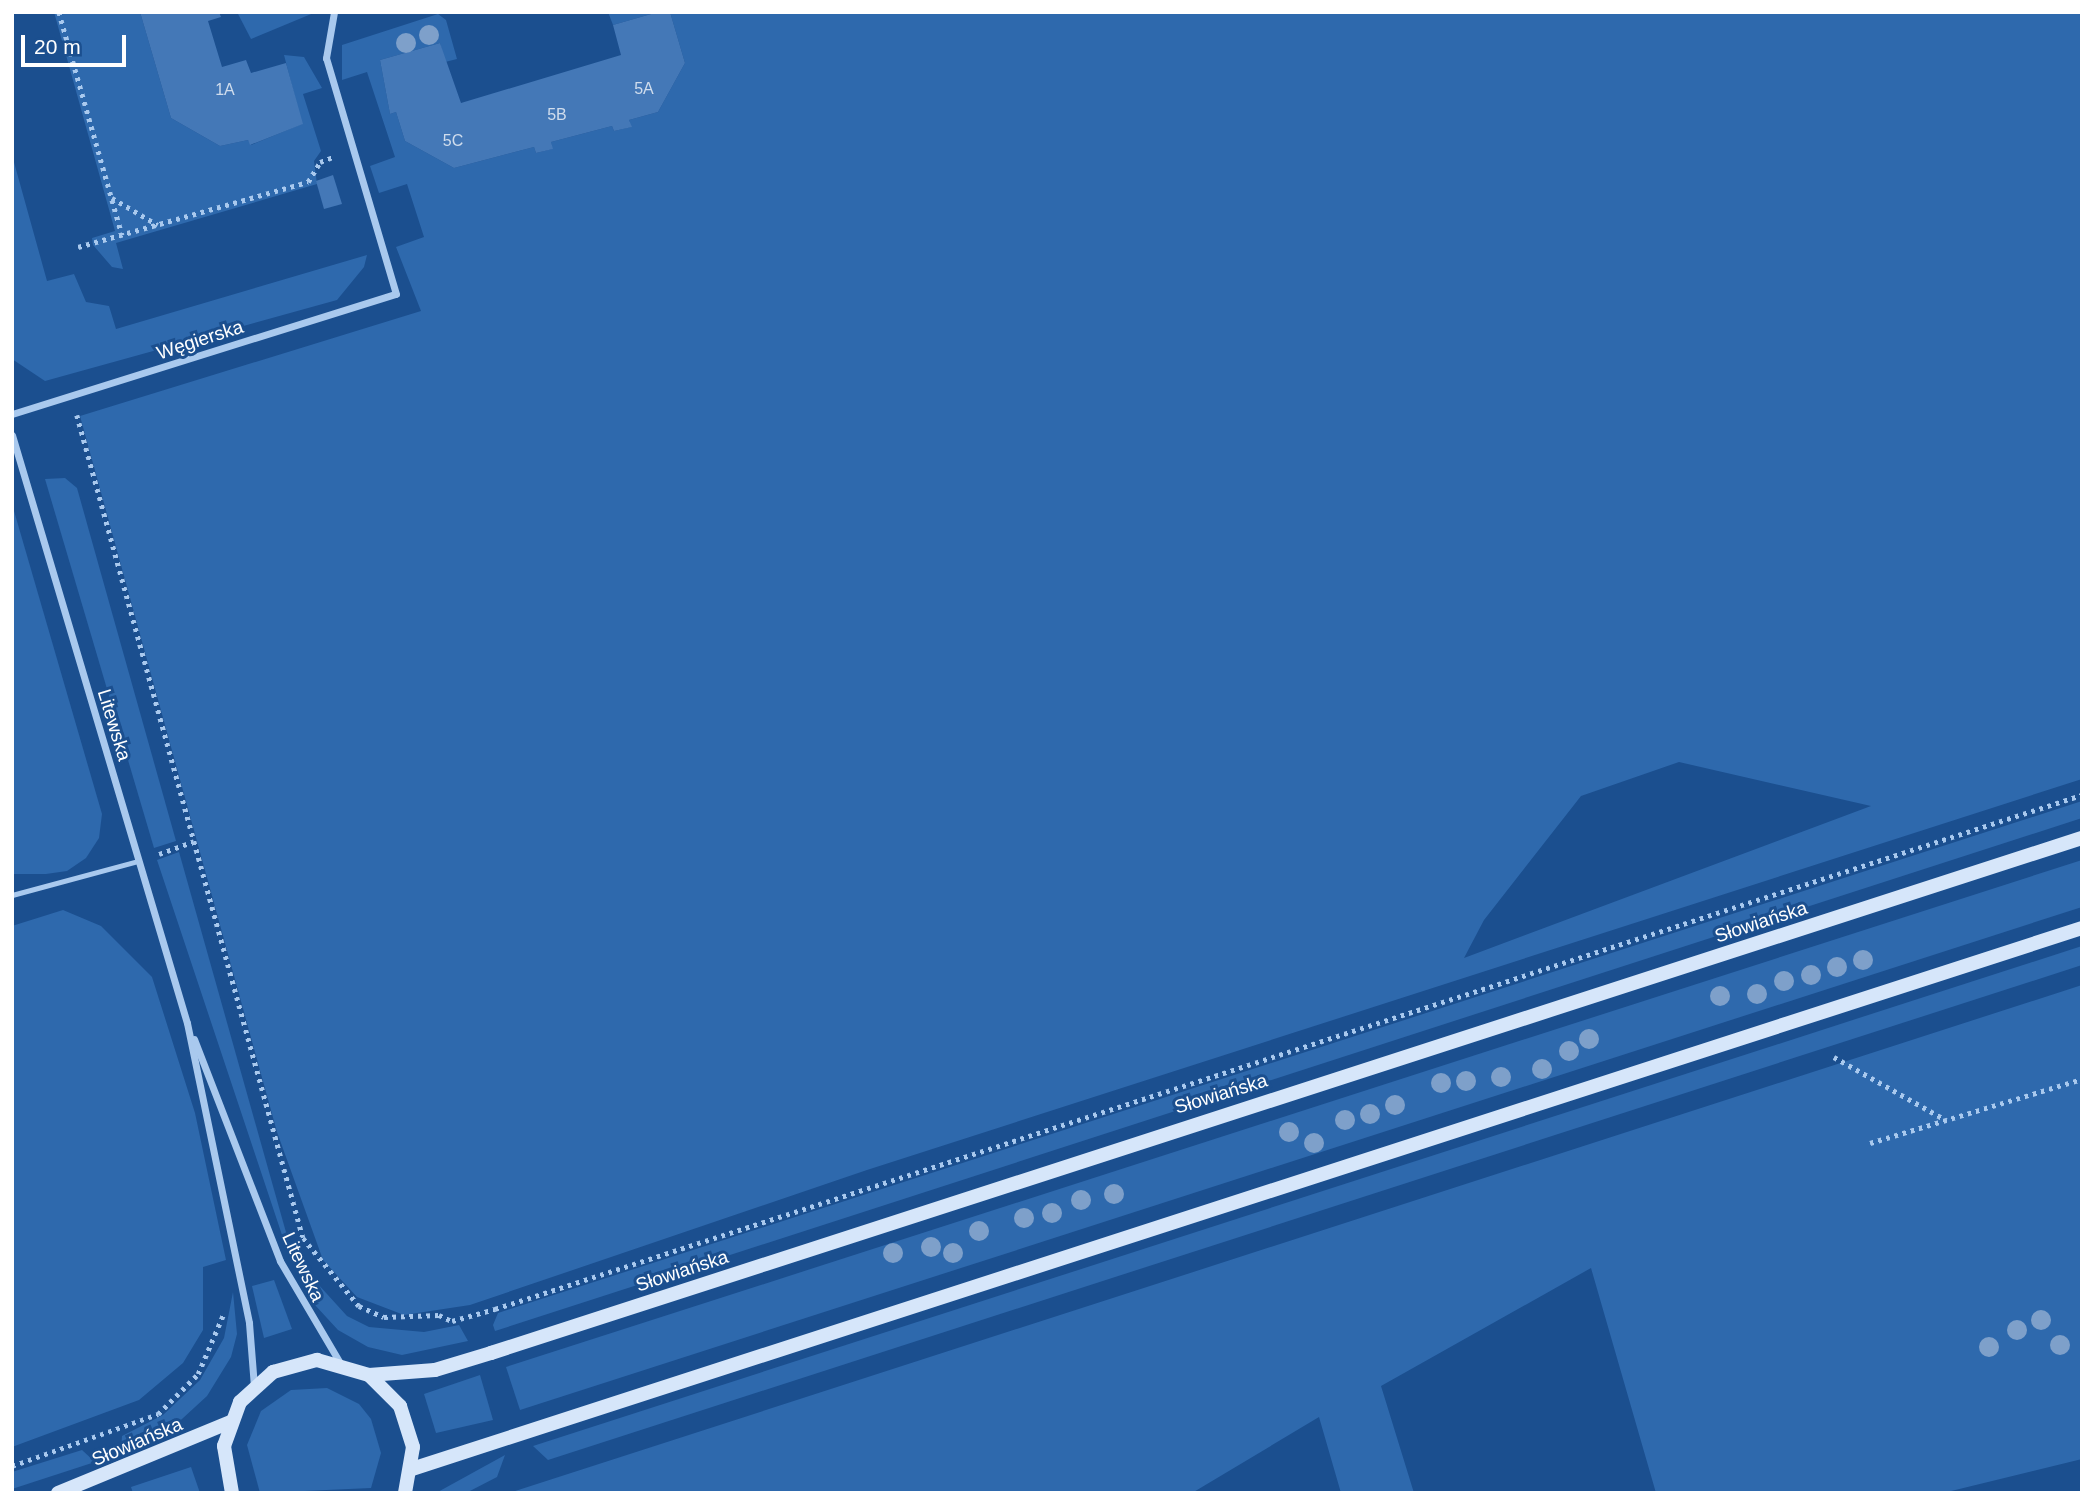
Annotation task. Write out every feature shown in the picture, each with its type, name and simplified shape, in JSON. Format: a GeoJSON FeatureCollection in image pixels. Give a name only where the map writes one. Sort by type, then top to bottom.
{"type":"FeatureCollection","features":[{"type":"Feature","properties":{"kind":"main road","name":"Słowiańska"},"geometry":{"type":"LineString","coordinates":[[369,1375],[435,1370],[491,1353],[2082,838]]}},
{"type":"Feature","properties":{"kind":"main road"},"geometry":{"type":"LineString","coordinates":[[412,1469],[2082,928]]}},
{"type":"Feature","properties":{"kind":"main road"},"geometry":{"type":"LineString","coordinates":[[232,1493],[225,1470],[230,1422],[254,1385],[294,1363],[340,1363],[369,1375],[387,1388],[409,1426],[412,1469],[405,1493]]}},
{"type":"Feature","properties":{"kind":"main road","name":"Słowiańska"},"geometry":{"type":"LineString","coordinates":[[58,1493],[230,1422]]}},
{"type":"Feature","properties":{"kind":"street"},"geometry":{"type":"LineString","coordinates":[[334,12],[326,58],[353,149]]}},
{"type":"Feature","properties":{"kind":"street","name":"Węgierska"},"geometry":{"type":"LineString","coordinates":[[12,414],[72,398],[396,294],[353,149]]}},
{"type":"Feature","properties":{"kind":"street","name":"Litewska"},"geometry":{"type":"LineString","coordinates":[[12,435],[187,1023],[285,1272],[340,1363]]}},
{"type":"Feature","properties":{"kind":"street","name":"Litewska"},"geometry":{"type":"LineString","coordinates":[[187,1023],[242,1284],[254,1385]]}},
{"type":"Feature","properties":{"kind":"lane"},"geometry":{"type":"LineString","coordinates":[[12,895],[138,861]]}},
{"type":"Feature","properties":{"kind":"path"},"geometry":{"type":"LineString","coordinates":[[59,12],[122,235]]}},
{"type":"Feature","properties":{"kind":"path"},"geometry":{"type":"LineString","coordinates":[[78,247],[307,182],[320,162],[353,149]]}},
{"type":"Feature","properties":{"kind":"path"},"geometry":{"type":"LineString","coordinates":[[111,198],[158,225]]}},
{"type":"Feature","properties":{"kind":"path"},"geometry":{"type":"LineString","coordinates":[[72,398],[303,1238],[319,1262],[371,1312],[453,1321],[2082,795]]}},
{"type":"Feature","properties":{"kind":"path"},"geometry":{"type":"LineString","coordinates":[[138,861],[194,841]]}},
{"type":"Feature","properties":{"kind":"path"},"geometry":{"type":"LineString","coordinates":[[1834,1057],[1946,1120]]}},
{"type":"Feature","properties":{"kind":"path"},"geometry":{"type":"LineString","coordinates":[[1870,1143],[2082,1079]]}},
{"type":"Feature","properties":{"kind":"path"},"geometry":{"type":"LineString","coordinates":[[285,1272],[319,1262]]}},
{"type":"Feature","properties":{"kind":"path"},"geometry":{"type":"LineString","coordinates":[[12,1466],[158,1414],[198,1374],[218,1339],[226,1289],[242,1284]]}},
{"type":"Feature","properties":{"kind":"shaded area"},"geometry":{"type":"Polygon","coordinates":[[[54,12],[140,12],[171,118],[220,146],[248,140],[251,145],[302,124],[284,55],[304,57],[322,88],[303,94],[321,151],[314,161],[317,184],[116,243],[123,269],[112,267],[93,245],[92,238],[115,231],[54,12]]]}},
{"type":"Feature","properties":{"kind":"shaded area"},"geometry":{"type":"Polygon","coordinates":[[[237,12],[316,12],[251,39],[237,12]]]}},
{"type":"Feature","properties":{"kind":"shaded area"},"geometry":{"type":"Polygon","coordinates":[[[608,12],[658,12],[613,25],[608,12]]]}},
{"type":"Feature","properties":{"kind":"shaded area"},"geometry":{"type":"Polygon","coordinates":[[[670,12],[2082,12],[2082,779],[867,1170],[470,1305],[404,1315],[357,1297],[323,1260],[277,1132],[80,416],[421,311],[396,247],[424,237],[407,184],[379,193],[370,166],[395,157],[367,72],[342,80],[342,45],[438,14],[446,20],[457,59],[445,62],[440,43],[380,60],[390,114],[396,112],[405,141],[454,168],[534,147],[536,153],[552,149],[551,142],[612,126],[614,131],[631,127],[629,120],[658,112],[685,63],[670,12]],[[1679,762],[1581,796],[1484,920],[1464,958],[1871,806],[1679,762]]]}},
{"type":"Feature","properties":{"kind":"shaded area"},"geometry":{"type":"Polygon","coordinates":[[[12,155],[47,281],[74,274],[86,302],[109,306],[116,329],[367,255],[364,267],[337,300],[45,381],[12,359],[12,155]]]}},
{"type":"Feature","properties":{"kind":"shaded area"},"geometry":{"type":"Polygon","coordinates":[[[65,478],[77,488],[176,841],[154,848],[45,479],[65,478]]]}},
{"type":"Feature","properties":{"kind":"shaded area"},"geometry":{"type":"Polygon","coordinates":[[[12,504],[102,814],[99,838],[86,858],[67,871],[46,874],[12,874],[12,504]]]}},
{"type":"Feature","properties":{"kind":"shaded area"},"geometry":{"type":"Polygon","coordinates":[[[2082,801],[2082,818],[495,1331],[493,1325],[498,1313],[2082,801]]]}},
{"type":"Feature","properties":{"kind":"shaded area"},"geometry":{"type":"Polygon","coordinates":[[[179,852],[289,1243],[285,1244],[157,860],[179,852]]]}},
{"type":"Feature","properties":{"kind":"shaded area"},"geometry":{"type":"Polygon","coordinates":[[[2082,860],[2082,907],[520,1410],[506,1367],[2082,860]]]}},
{"type":"Feature","properties":{"kind":"shaded area"},"geometry":{"type":"Polygon","coordinates":[[[63,910],[101,926],[152,977],[195,1113],[226,1260],[203,1267],[203,1330],[183,1363],[139,1400],[12,1447],[12,926],[63,910]]]}},
{"type":"Feature","properties":{"kind":"shaded area"},"geometry":{"type":"Polygon","coordinates":[[[2082,946],[2082,965],[548,1460],[533,1446],[2082,946]]]}},
{"type":"Feature","properties":{"kind":"shaded area"},"geometry":{"type":"Polygon","coordinates":[[[2082,985],[2082,1459],[1943,1493],[1656,1493],[1591,1268],[1381,1386],[1414,1493],[1341,1493],[1319,1417],[1192,1493],[509,1493],[2082,985]]]}},
{"type":"Feature","properties":{"kind":"shaded area"},"geometry":{"type":"Polygon","coordinates":[[[307,1272],[347,1316],[369,1327],[424,1332],[459,1325],[468,1341],[402,1355],[368,1347],[338,1330],[315,1305],[299,1274],[307,1272]]]}},
{"type":"Feature","properties":{"kind":"shaded area"},"geometry":{"type":"Polygon","coordinates":[[[274,1280],[292,1329],[264,1338],[252,1286],[274,1280]]]}},
{"type":"Feature","properties":{"kind":"shaded area"},"geometry":{"type":"Polygon","coordinates":[[[233,1292],[237,1334],[231,1357],[207,1396],[170,1430],[121,1452],[122,1436],[163,1415],[200,1380],[224,1338],[233,1292]]]}},
{"type":"Feature","properties":{"kind":"shaded area"},"geometry":{"type":"Polygon","coordinates":[[[480,1375],[493,1420],[436,1433],[424,1394],[480,1375]]]}},
{"type":"Feature","properties":{"kind":"shaded area"},"geometry":{"type":"Polygon","coordinates":[[[327,1388],[359,1404],[371,1419],[381,1453],[371,1488],[260,1493],[247,1445],[261,1411],[291,1390],[327,1388]]]}},
{"type":"Feature","properties":{"kind":"shaded area"},"geometry":{"type":"Polygon","coordinates":[[[82,1450],[95,1462],[12,1489],[12,1472],[82,1450]]]}},
{"type":"Feature","properties":{"kind":"shaded area"},"geometry":{"type":"Polygon","coordinates":[[[505,1455],[497,1477],[466,1493],[436,1493],[505,1455]]]}},
{"type":"Feature","properties":{"kind":"shaded area"},"geometry":{"type":"Polygon","coordinates":[[[191,1467],[200,1493],[133,1493],[131,1487],[191,1467]]]}},
{"type":"Feature","properties":{"kind":"building"},"geometry":{"type":"Polygon","coordinates":[[[140,12],[219,12],[221,17],[208,21],[222,67],[246,60],[251,73],[286,63],[303,124],[250,145],[248,140],[220,146],[171,118],[140,12]]]}},
{"type":"Feature","properties":{"kind":"building"},"geometry":{"type":"Polygon","coordinates":[[[658,12],[670,12],[685,63],[658,112],[629,120],[632,127],[614,131],[612,126],[551,142],[553,149],[536,153],[534,147],[454,168],[405,141],[396,112],[390,114],[380,60],[440,43],[461,103],[621,55],[613,25],[658,12]]]}},
{"type":"Feature","properties":{"kind":"building"},"geometry":{"type":"Polygon","coordinates":[[[333,175],[342,204],[324,209],[316,181],[333,175]]]}}]}
